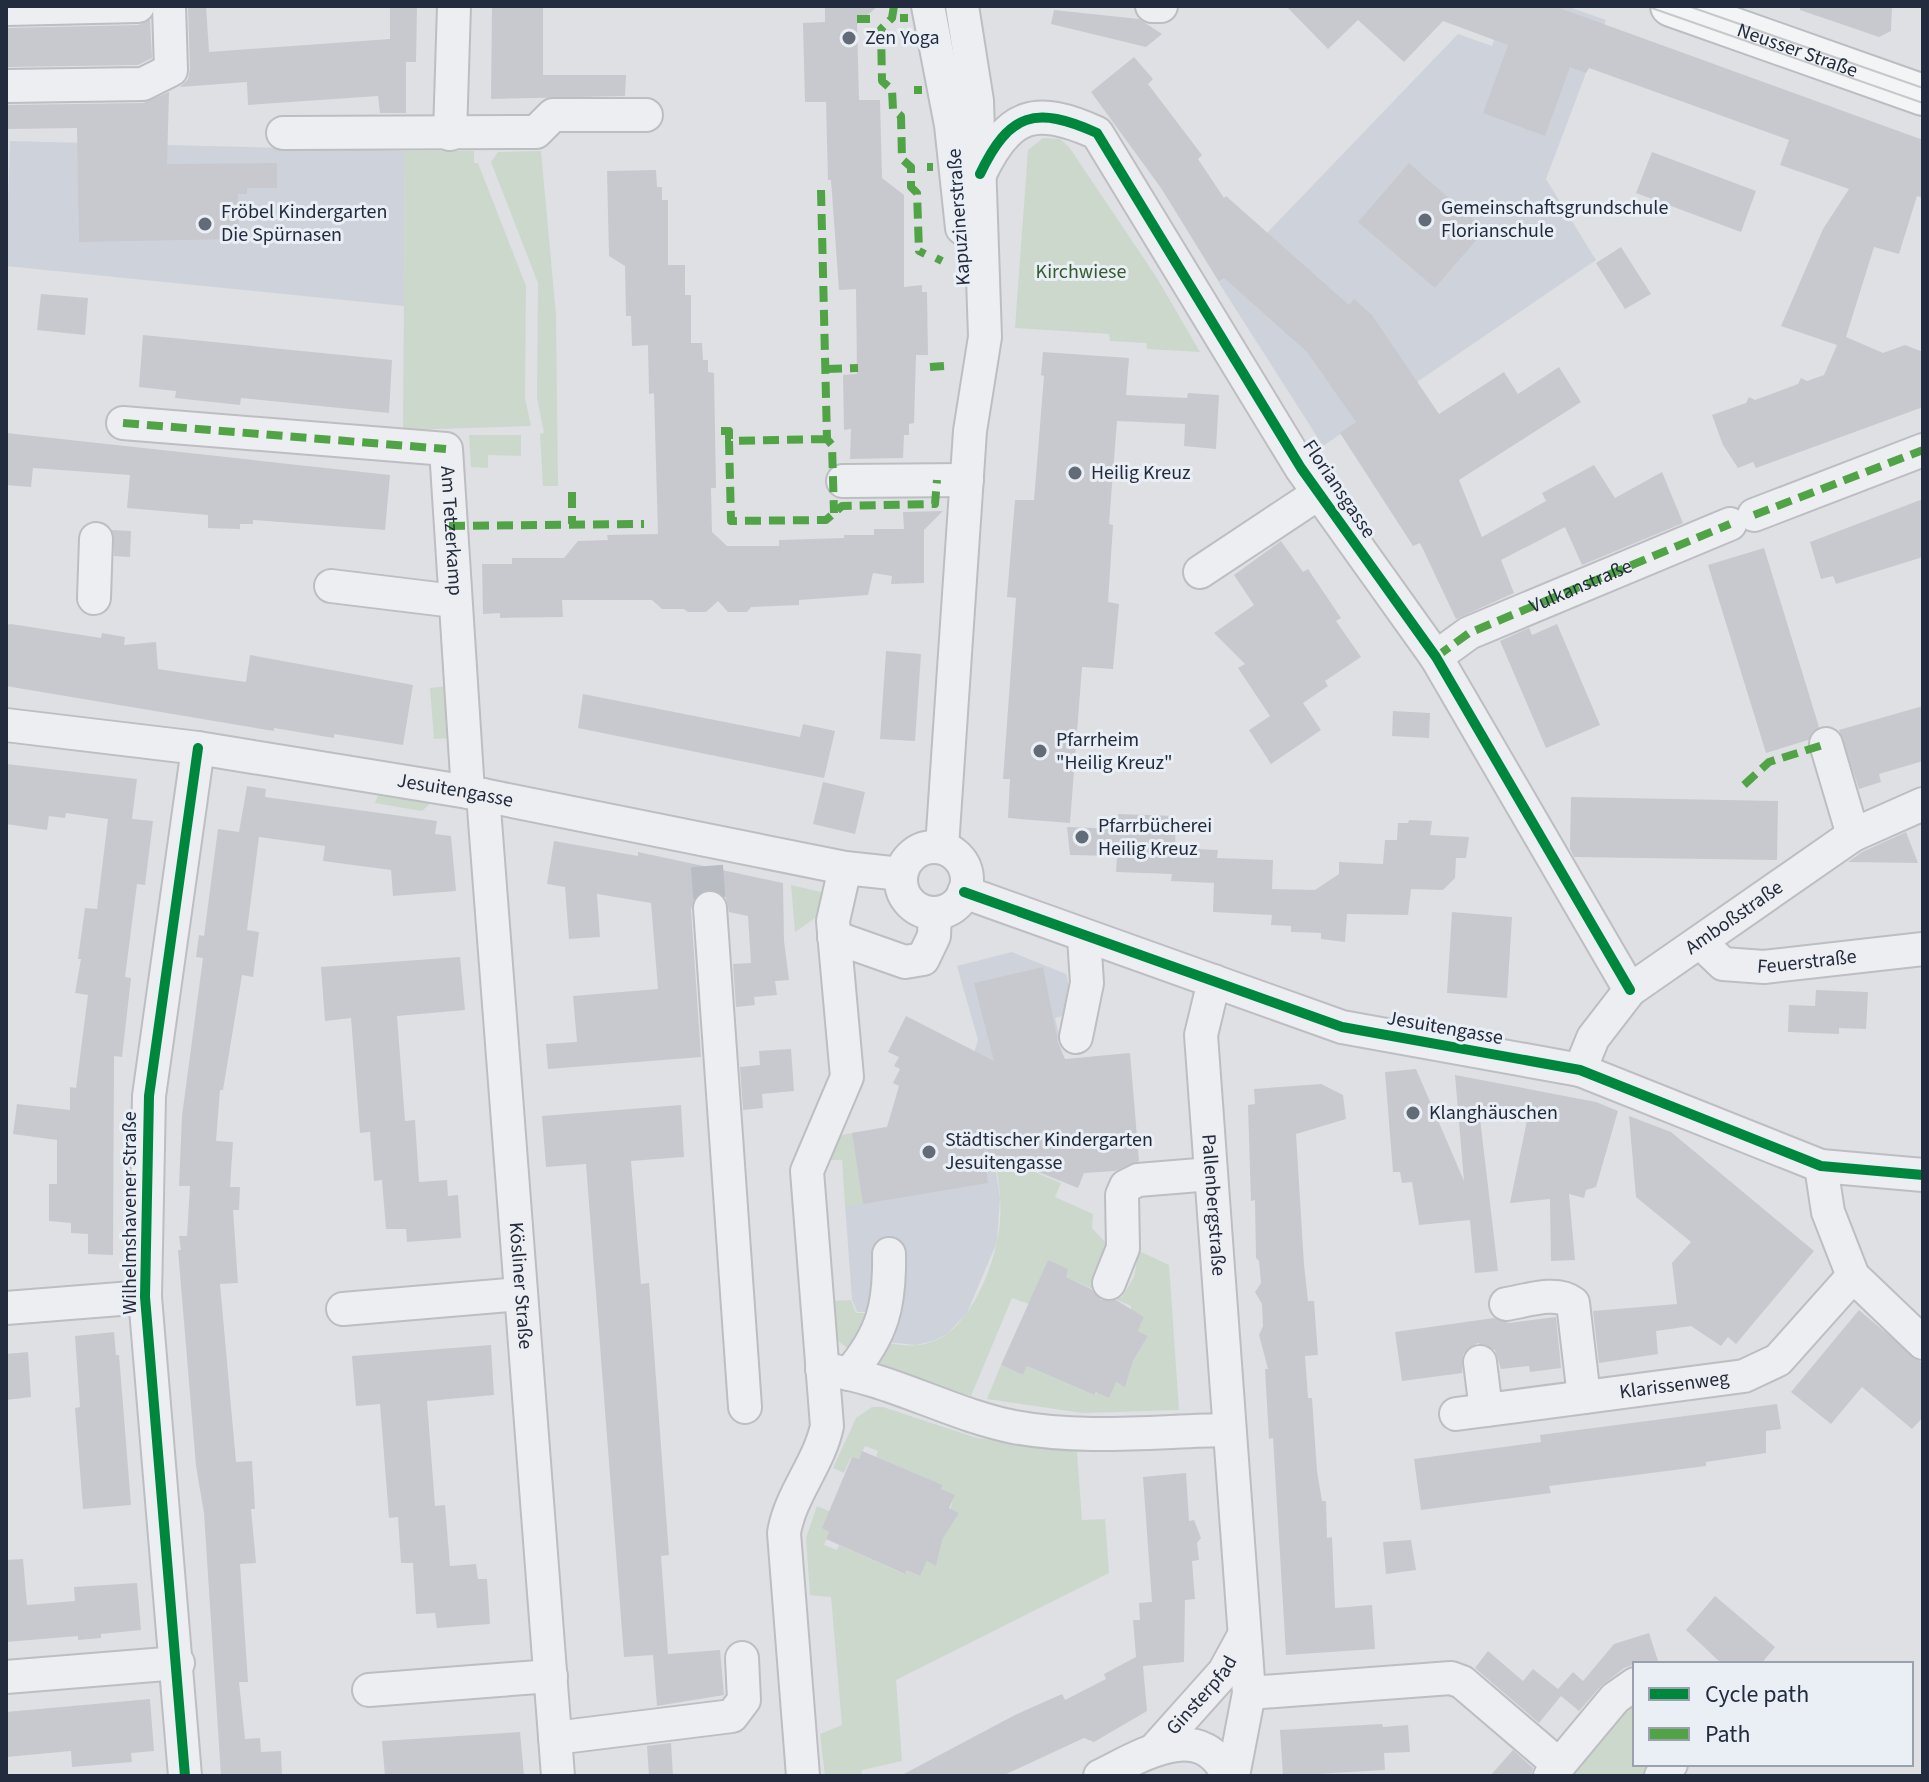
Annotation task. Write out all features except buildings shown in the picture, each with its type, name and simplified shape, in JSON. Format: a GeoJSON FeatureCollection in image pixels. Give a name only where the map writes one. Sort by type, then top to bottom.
{"type":"FeatureCollection","features":[{"type":"Feature","properties":{"kind":"main road","name":"Neusser Straße"},"geometry":{"type":"LineString","coordinates":[[1671,6],[1923,95]]}},
{"type":"Feature","properties":{"kind":"street"},"geometry":{"type":"LineString","coordinates":[[6,9],[138,6]]}},
{"type":"Feature","properties":{"kind":"street"},"geometry":{"type":"LineString","coordinates":[[6,86],[143,84],[171,70],[169,6]]}},
{"type":"Feature","properties":{"kind":"street"},"geometry":{"type":"LineString","coordinates":[[450,134],[454,6]]}},
{"type":"Feature","properties":{"kind":"street","name":"Kapuzinerstraße"},"geometry":{"type":"LineString","coordinates":[[928,6],[951,125],[960,203],[970,431]]}},
{"type":"Feature","properties":{"kind":"street","name":"Kapuzinerstraße"},"geometry":{"type":"LineString","coordinates":[[942,847],[970,431],[985,337],[980,174],[972,61],[962,6]]}},
{"type":"Feature","properties":{"kind":"street"},"geometry":{"type":"LineString","coordinates":[[972,61],[987,6]]}},
{"type":"Feature","properties":{"kind":"street"},"geometry":{"type":"LineString","coordinates":[[1152,6],[1161,6]]}},
{"type":"Feature","properties":{"kind":"street"},"geometry":{"type":"LineString","coordinates":[[283,133],[536,132],[553,115],[646,115]]}},
{"type":"Feature","properties":{"kind":"street","name":"Floriansgasse"},"geometry":{"type":"LineString","coordinates":[[980,174],[1001,135],[1027,119],[1047,117],[1072,122],[1097,133],[1319,493],[1436,657],[1630,990]]}},
{"type":"Feature","properties":{"kind":"street","name":"Am Tetzerkamp"},"geometry":{"type":"LineString","coordinates":[[123,423],[446,449],[454,601],[476,793]]}},
{"type":"Feature","properties":{"kind":"street","name":"Vulkanstraße"},"geometry":{"type":"LineString","coordinates":[[1436,657],[1469,633],[1742,520],[1923,450]]}},
{"type":"Feature","properties":{"kind":"street"},"geometry":{"type":"LineString","coordinates":[[843,481],[967,480]]}},
{"type":"Feature","properties":{"kind":"street"},"geometry":{"type":"LineString","coordinates":[[1200,572],[1319,493]]}},
{"type":"Feature","properties":{"kind":"street"},"geometry":{"type":"LineString","coordinates":[[94,598],[96,539]]}},
{"type":"Feature","properties":{"kind":"street"},"geometry":{"type":"LineString","coordinates":[[331,586],[454,601]]}},
{"type":"Feature","properties":{"kind":"street","name":"Jesuitengasse"},"geometry":{"type":"LineString","coordinates":[[6,725],[198,748],[476,793],[707,853],[901,874]]}},
{"type":"Feature","properties":{"kind":"street"},"geometry":{"type":"LineString","coordinates":[[1826,744],[1853,835]]}},
{"type":"Feature","properties":{"kind":"street","name":"Wilhelmshavener Straße"},"geometry":{"type":"LineString","coordinates":[[185,1776],[178,1663],[145,1297],[149,1096],[198,748]]}},
{"type":"Feature","properties":{"kind":"street","name":"Kösliner Straße"},"geometry":{"type":"LineString","coordinates":[[476,793],[521,1294],[558,1776]]}},
{"type":"Feature","properties":{"kind":"street","name":"Amboßstraße"},"geometry":{"type":"LineString","coordinates":[[1580,1070],[1593,1038],[1630,990],[1853,835],[1923,804]]}},
{"type":"Feature","properties":{"kind":"street"},"geometry":{"type":"LineString","coordinates":[[942,847],[960,860],[965,870],[964,892],[956,904],[935,913],[914,906],[906,898],[901,874],[907,860],[915,852],[942,847]]}},
{"type":"Feature","properties":{"kind":"street"},"geometry":{"type":"LineString","coordinates":[[803,1776],[784,1533],[791,1509],[824,1441],[836,1372],[807,1171],[847,1077],[833,921],[845,868]]}},
{"type":"Feature","properties":{"kind":"street","name":"Jesuitengasse"},"geometry":{"type":"LineString","coordinates":[[964,892],[1342,1027],[1580,1070],[1821,1166],[1923,1175]]}},
{"type":"Feature","properties":{"kind":"street"},"geometry":{"type":"LineString","coordinates":[[710,908],[745,1407]]}},
{"type":"Feature","properties":{"kind":"street"},"geometry":{"type":"LineString","coordinates":[[834,937],[905,962],[923,959],[934,936],[935,913]]}},
{"type":"Feature","properties":{"kind":"street"},"geometry":{"type":"LineString","coordinates":[[1076,1037],[1087,983],[1084,937]]}},
{"type":"Feature","properties":{"kind":"street","name":"Feuerstraße"},"geometry":{"type":"LineString","coordinates":[[1700,942],[1723,964],[1764,967],[1923,949]]}},
{"type":"Feature","properties":{"kind":"street","name":"Pallenbergstraße"},"geometry":{"type":"LineString","coordinates":[[1214,981],[1201,1035],[1242,1639],[1249,1693],[1230,1776]]}},
{"type":"Feature","properties":{"kind":"street"},"geometry":{"type":"LineString","coordinates":[[1821,1166],[1828,1212],[1853,1276],[1923,1343]]}},
{"type":"Feature","properties":{"kind":"street"},"geometry":{"type":"LineString","coordinates":[[1109,1283],[1123,1248],[1122,1195],[1126,1186],[1138,1180],[1211,1174]]}},
{"type":"Feature","properties":{"kind":"street"},"geometry":{"type":"LineString","coordinates":[[836,1372],[874,1339],[890,1294],[889,1254]]}},
{"type":"Feature","properties":{"kind":"street","name":"Klarissenweg"},"geometry":{"type":"LineString","coordinates":[[1480,1362],[1471,1412],[1744,1376],[1778,1360],[1853,1276]]}},
{"type":"Feature","properties":{"kind":"street"},"geometry":{"type":"LineString","coordinates":[[343,1309],[521,1294]]}},
{"type":"Feature","properties":{"kind":"street"},"geometry":{"type":"LineString","coordinates":[[6,1308],[145,1297]]}},
{"type":"Feature","properties":{"kind":"street"},"geometry":{"type":"LineString","coordinates":[[1506,1304],[1545,1297],[1567,1298],[1573,1303],[1584,1397]]}},
{"type":"Feature","properties":{"kind":"street"},"geometry":{"type":"LineString","coordinates":[[836,1372],[971,1416],[1016,1427],[1061,1432],[1227,1430]]}},
{"type":"Feature","properties":{"kind":"street","name":"Ginsterpfad"},"geometry":{"type":"LineString","coordinates":[[1156,1748],[1224,1672],[1242,1639]]}},
{"type":"Feature","properties":{"kind":"street"},"geometry":{"type":"LineString","coordinates":[[555,1738],[732,1716],[744,1700],[742,1658]]}},
{"type":"Feature","properties":{"kind":"street"},"geometry":{"type":"LineString","coordinates":[[6,1677],[178,1663]]}},
{"type":"Feature","properties":{"kind":"street"},"geometry":{"type":"LineString","coordinates":[[369,1690],[551,1676]]}},
{"type":"Feature","properties":{"kind":"street"},"geometry":{"type":"LineString","coordinates":[[1249,1693],[1451,1678],[1462,1682],[1555,1771],[1622,1691],[1633,1685]]}},
{"type":"Feature","properties":{"kind":"street","name":"Ginsterpfad"},"geometry":{"type":"LineString","coordinates":[[1100,1776],[1156,1748],[1183,1743],[1217,1759],[1230,1776]]}},
{"type":"Feature","properties":{"kind":"shaded area","name":"Gemeinschaftsgrundschule Florianschule"},"geometry":{"type":"Polygon","coordinates":[[[1506,6],[1566,6],[1606,20],[1546,179],[1596,260],[1323,446],[1219,283],[1458,34],[1492,46],[1506,6]]]}},
{"type":"Feature","properties":{"kind":"shaded area","name":"Fröbel Kindergarten Die Spürnasen"},"geometry":{"type":"Polygon","coordinates":[[[10,141],[405,151],[404,306],[6,266],[10,141]]]}},
{"type":"Feature","properties":{"kind":"shaded area","name":"Städtischer Kindergarten Jesuitengasse"},"geometry":{"type":"Polygon","coordinates":[[[1012,952],[1066,974],[1076,1012],[1055,1018],[1060,1038],[1025,1047],[1000,1156],[994,1158],[1000,1198],[997,1242],[967,1313],[947,1334],[933,1341],[916,1345],[885,1342],[879,1312],[857,1312],[852,1299],[845,1205],[862,1203],[852,1133],[909,1123],[974,1052],[978,1040],[957,966],[1012,952]]]}},
{"type":"Feature","properties":{"kind":"green space","name":"Kirchwiese"},"geometry":{"type":"Polygon","coordinates":[[[1043,138],[1060,139],[1069,147],[1157,278],[1200,352],[1147,349],[1146,343],[1110,341],[1109,334],[1015,328],[1028,150],[1043,138]]]}},
{"type":"Feature","properties":{"kind":"green space"},"geometry":{"type":"Polygon","coordinates":[[[405,151],[474,151],[474,163],[478,163],[526,286],[525,398],[531,426],[403,430],[405,151]]]}},
{"type":"Feature","properties":{"kind":"green space"},"geometry":{"type":"Polygon","coordinates":[[[541,151],[556,315],[558,486],[543,486],[540,434],[544,433],[537,398],[538,283],[491,162],[498,152],[541,151]]]}},
{"type":"Feature","properties":{"kind":"green space"},"geometry":{"type":"Polygon","coordinates":[[[469,435],[521,435],[521,456],[488,455],[488,468],[471,467],[469,435]]]}},
{"type":"Feature","properties":{"kind":"green space"},"geometry":{"type":"Polygon","coordinates":[[[448,686],[451,738],[434,739],[430,688],[448,686]]]}},
{"type":"Feature","properties":{"kind":"green space"},"geometry":{"type":"Polygon","coordinates":[[[379,793],[432,802],[422,811],[375,803],[379,793]]]}},
{"type":"Feature","properties":{"kind":"green space"},"geometry":{"type":"Polygon","coordinates":[[[791,885],[825,893],[821,914],[795,932],[791,885]]]}},
{"type":"Feature","properties":{"kind":"green space"},"geometry":{"type":"Polygon","coordinates":[[[852,1133],[863,1204],[845,1205],[842,1160],[822,1160],[832,1137],[852,1133]]]}},
{"type":"Feature","properties":{"kind":"green space"},"geometry":{"type":"Polygon","coordinates":[[[995,1158],[1061,1183],[1055,1197],[1093,1214],[1092,1228],[1106,1243],[1095,1285],[1122,1297],[1134,1277],[1139,1251],[1169,1265],[1179,1410],[1082,1413],[987,1399],[1001,1365],[1023,1375],[1027,1366],[1093,1395],[1116,1382],[1125,1386],[1133,1361],[1148,1336],[1138,1331],[1144,1317],[1131,1310],[1131,1306],[1066,1277],[1048,1260],[1029,1304],[1012,1298],[971,1396],[859,1354],[837,1339],[832,1301],[851,1300],[856,1313],[878,1313],[885,1343],[922,1345],[948,1333],[960,1322],[980,1290],[994,1253],[1000,1212],[995,1158]]]}},
{"type":"Feature","properties":{"kind":"green space"},"geometry":{"type":"Polygon","coordinates":[[[872,1407],[883,1407],[977,1438],[1077,1452],[1082,1520],[1105,1519],[1109,1573],[896,1680],[902,1761],[862,1770],[861,1776],[825,1776],[820,1734],[842,1725],[831,1597],[810,1595],[806,1538],[817,1506],[829,1511],[829,1532],[824,1545],[837,1550],[839,1545],[904,1574],[906,1570],[919,1576],[927,1561],[936,1565],[954,1495],[941,1489],[943,1485],[876,1457],[878,1451],[865,1446],[859,1459],[851,1457],[844,1473],[833,1468],[856,1418],[872,1407]]]}},
{"type":"Feature","properties":{"kind":"green space"},"geometry":{"type":"Polygon","coordinates":[[[1633,1694],[1633,1766],[1658,1766],[1650,1776],[1559,1776],[1633,1694]]]}},
{"type":"Feature","properties":{"kind":"tunnel"},"geometry":{"type":"LineString","coordinates":[[707,866],[710,908]]}},
{"type":"Feature","properties":{"kind":"tram line"},"geometry":{"type":"LineString","coordinates":[[1646,6],[1923,103]]}},
{"type":"Feature","properties":{"kind":"tram line"},"geometry":{"type":"LineString","coordinates":[[1688,6],[1923,88]]}},
{"type":"Feature","properties":{"kind":"marked path"},"geometry":{"type":"LineString","coordinates":[[894,6],[892,18],[881,29],[882,81],[892,90],[893,109],[901,116],[902,159],[911,167],[911,187],[917,193],[919,251],[925,254]]}},
{"type":"Feature","properties":{"kind":"marked path"},"geometry":{"type":"LineString","coordinates":[[900,18],[908,18]]}},
{"type":"Feature","properties":{"kind":"marked path"},"geometry":{"type":"LineString","coordinates":[[857,19],[870,19]]}},
{"type":"Feature","properties":{"kind":"marked path"},"geometry":{"type":"LineString","coordinates":[[914,90],[922,90]]}},
{"type":"Feature","properties":{"kind":"marked path"},"geometry":{"type":"LineString","coordinates":[[927,167],[933,167]]}},
{"type":"Feature","properties":{"kind":"marked path"},"geometry":{"type":"LineString","coordinates":[[821,190],[827,439],[832,445],[834,513]]}},
{"type":"Feature","properties":{"kind":"marked path"},"geometry":{"type":"LineString","coordinates":[[936,258],[942,261]]}},
{"type":"Feature","properties":{"kind":"marked path"},"geometry":{"type":"LineString","coordinates":[[930,367],[944,366]]}},
{"type":"Feature","properties":{"kind":"marked path"},"geometry":{"type":"LineString","coordinates":[[826,369],[858,368]]}},
{"type":"Feature","properties":{"kind":"marked path"},"geometry":{"type":"LineString","coordinates":[[123,423],[446,449]]}},
{"type":"Feature","properties":{"kind":"marked path"},"geometry":{"type":"LineString","coordinates":[[721,431],[729,431],[729,441]]}},
{"type":"Feature","properties":{"kind":"marked path"},"geometry":{"type":"LineString","coordinates":[[827,439],[729,441],[731,521],[826,520],[842,506],[935,504],[937,480]]}},
{"type":"Feature","properties":{"kind":"marked path"},"geometry":{"type":"LineString","coordinates":[[1754,515],[1923,450]]}},
{"type":"Feature","properties":{"kind":"marked path"},"geometry":{"type":"LineString","coordinates":[[572,492],[572,524]]}},
{"type":"Feature","properties":{"kind":"marked path"},"geometry":{"type":"LineString","coordinates":[[449,526],[644,524]]}},
{"type":"Feature","properties":{"kind":"marked path"},"geometry":{"type":"LineString","coordinates":[[1436,657],[1469,633],[1730,524]]}},
{"type":"Feature","properties":{"kind":"marked path"},"geometry":{"type":"LineString","coordinates":[[1744,785],[1769,762],[1826,744]]}},
{"type":"Feature","properties":{"kind":"cycle path"},"geometry":{"type":"LineString","coordinates":[[980,174],[1002,138],[1026,120],[1057,119],[1097,133],[1301,468],[1436,657],[1630,990]]}},
{"type":"Feature","properties":{"kind":"cycle path"},"geometry":{"type":"LineString","coordinates":[[185,1776],[145,1297],[149,1096],[198,748]]}},
{"type":"Feature","properties":{"kind":"cycle path"},"geometry":{"type":"LineString","coordinates":[[964,892],[1342,1027],[1580,1070],[1821,1166],[1923,1175]]}},
{"type":"Feature","properties":{"kind":"place","name":"Zen Yoga"},"geometry":{"type":"Point","coordinates":[849,38]}},
{"type":"Feature","properties":{"kind":"place","name":"Gemeinschaftsgrundschule Florianschule"},"geometry":{"type":"Point","coordinates":[1425,220]}},
{"type":"Feature","properties":{"kind":"place","name":"Fröbel Kindergarten Die Spürnasen"},"geometry":{"type":"Point","coordinates":[205,224]}},
{"type":"Feature","properties":{"kind":"place","name":"Heilig Kreuz"},"geometry":{"type":"Point","coordinates":[1075,473]}},
{"type":"Feature","properties":{"kind":"place","name":"Pfarrheim \"Heilig Kreuz\""},"geometry":{"type":"Point","coordinates":[1040,751]}},
{"type":"Feature","properties":{"kind":"place","name":"Pfarrbücherei Heilig Kreuz"},"geometry":{"type":"Point","coordinates":[1082,837]}},
{"type":"Feature","properties":{"kind":"place","name":"Klanghäuschen"},"geometry":{"type":"Point","coordinates":[1413,1113]}},
{"type":"Feature","properties":{"kind":"place","name":"Städtischer Kindergarten Jesuitengasse"},"geometry":{"type":"Point","coordinates":[929,1152]}}]}
